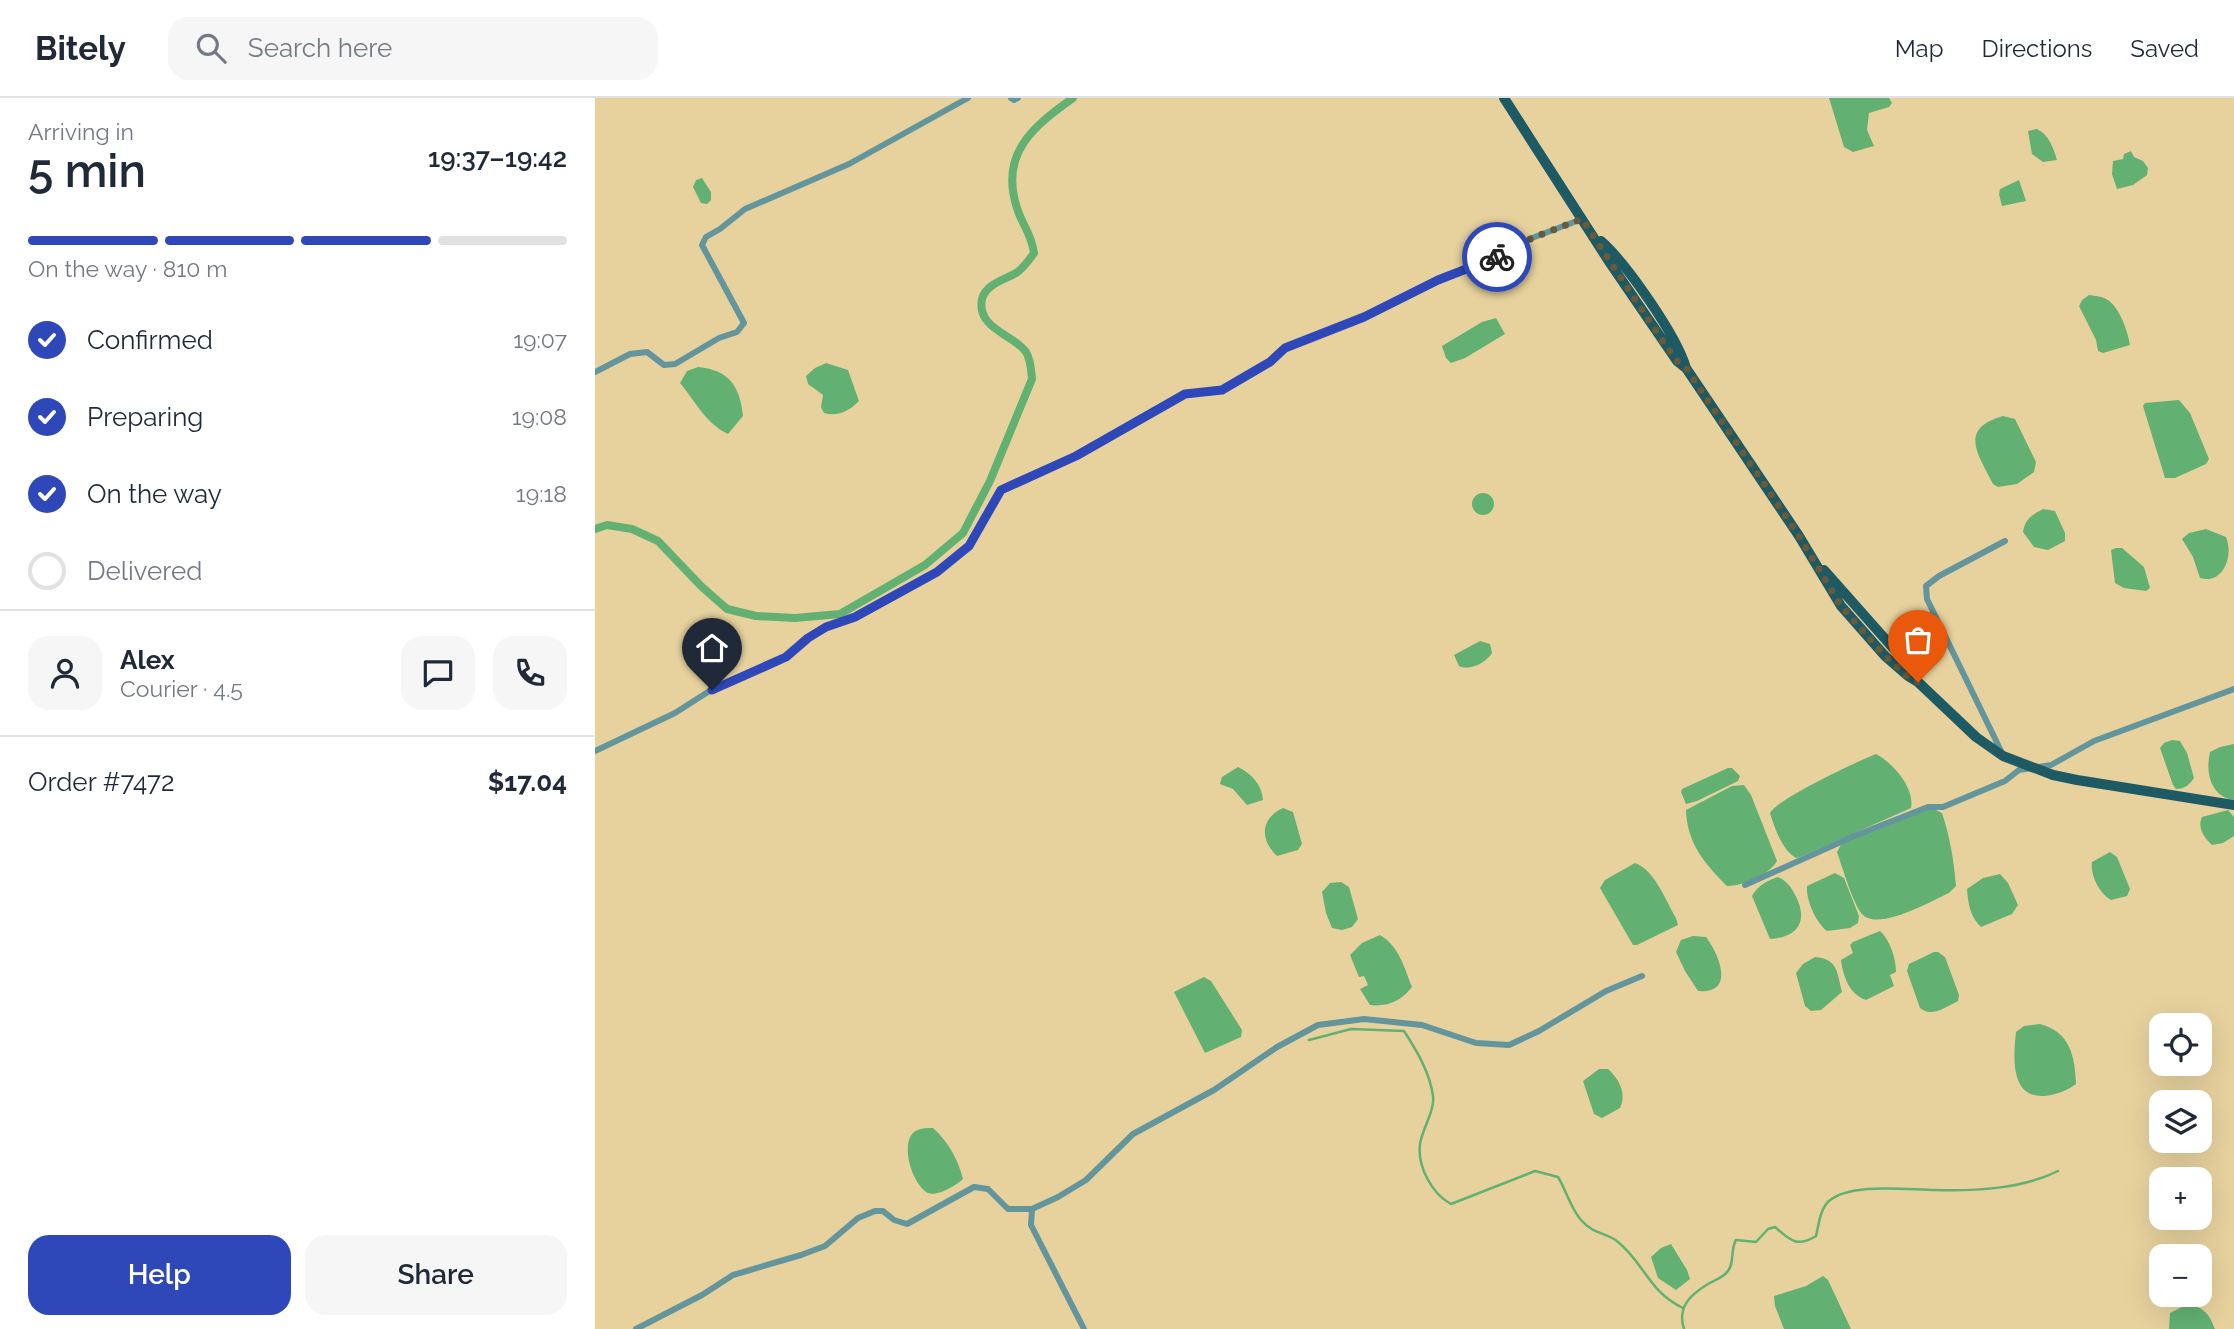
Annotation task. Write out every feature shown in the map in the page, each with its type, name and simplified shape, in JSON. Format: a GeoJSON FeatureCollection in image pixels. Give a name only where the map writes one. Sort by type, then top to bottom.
{"type":"FeatureCollection","features":[{"type":"Feature","properties":{"kind":"main road"},"geometry":{"type":"LineString","coordinates":[[1504,98],[1582,219],[1619,260],[1675,341],[1686,368],[1769,489],[1831,592],[1866,635],[1907,676],[1918,682],[1976,737],[2003,756],[2033,768],[2077,780],[2234,805]]}},
{"type":"Feature","properties":{"kind":"street"},"geometry":{"type":"LineString","coordinates":[[595,372],[630,354],[638,353],[647,352],[664,365],[675,363],[719,338],[737,332],[744,323],[702,245],[706,237],[745,209],[849,164],[968,98]]}},
{"type":"Feature","properties":{"kind":"street"},"geometry":{"type":"LineString","coordinates":[[1011,98],[1018,98]]}},
{"type":"Feature","properties":{"kind":"street"},"geometry":{"type":"LineString","coordinates":[[595,751],[675,713],[712,690],[786,657],[826,627],[855,617],[937,572],[969,546],[1001,490],[1076,456],[1185,394],[1222,390],[1270,362],[1285,348],[1364,317],[1438,280],[1496,258],[1532,238],[1582,219]]}},
{"type":"Feature","properties":{"kind":"street"},"geometry":{"type":"LineString","coordinates":[[2003,756],[1927,599],[1926,586],[1939,576],[2005,541]]}},
{"type":"Feature","properties":{"kind":"street"},"geometry":{"type":"LineString","coordinates":[[1745,886],[1854,836],[1928,807],[1943,807],[2005,781],[2019,770],[2050,765],[2094,741],[2234,689]]}},
{"type":"Feature","properties":{"kind":"street"},"geometry":{"type":"LineString","coordinates":[[636,1329],[702,1295],[733,1275],[825,1246],[858,1218],[875,1211],[883,1211],[894,1220],[907,1224],[974,1187],[988,1189],[1008,1209],[1032,1209],[1086,1180],[1133,1134],[1214,1090],[1277,1047],[1318,1025],[1364,1019],[1422,1025],[1476,1043],[1509,1045],[1606,992],[1642,976]]}},
{"type":"Feature","properties":{"kind":"street"},"geometry":{"type":"LineString","coordinates":[[1032,1209],[1031,1225],[1084,1329]]}},
{"type":"Feature","properties":{"kind":"shaded area"},"geometry":{"type":"Polygon","coordinates":[[[1829,98],[1889,98],[1892,103],[1889,107],[1869,113],[1867,130],[1874,146],[1853,152],[1844,147],[1829,98]]]}},
{"type":"Feature","properties":{"kind":"shaded area"},"geometry":{"type":"Polygon","coordinates":[[[2037,129],[2048,138],[2057,160],[2043,162],[2032,154],[2028,131],[2037,129]]]}},
{"type":"Feature","properties":{"kind":"shaded area"},"geometry":{"type":"Polygon","coordinates":[[[2131,151],[2134,157],[2143,161],[2148,168],[2147,175],[2133,185],[2117,189],[2112,174],[2113,161],[2123,159],[2124,154],[2131,151]]]}},
{"type":"Feature","properties":{"kind":"shaded area"},"geometry":{"type":"Polygon","coordinates":[[[702,178],[711,192],[711,200],[707,204],[701,203],[693,187],[696,180],[702,178]]]}},
{"type":"Feature","properties":{"kind":"shaded area"},"geometry":{"type":"Polygon","coordinates":[[[2019,180],[2026,201],[2002,206],[2000,189],[2019,180]]]}},
{"type":"Feature","properties":{"kind":"shaded area"},"geometry":{"type":"Polygon","coordinates":[[[2089,295],[2111,302],[2125,326],[2130,345],[2103,353],[2098,351],[2096,340],[2079,306],[2089,295]]]}},
{"type":"Feature","properties":{"kind":"shaded area"},"geometry":{"type":"Polygon","coordinates":[[[1496,318],[1505,334],[1465,358],[1451,363],[1446,358],[1442,346],[1482,322],[1496,318]]]}},
{"type":"Feature","properties":{"kind":"shaded area"},"geometry":{"type":"Polygon","coordinates":[[[826,363],[848,370],[859,401],[839,414],[824,413],[821,407],[823,395],[808,384],[806,376],[826,363]]]}},
{"type":"Feature","properties":{"kind":"shaded area"},"geometry":{"type":"Polygon","coordinates":[[[698,367],[726,376],[736,389],[743,416],[728,434],[707,418],[680,383],[687,371],[698,367]]]}},
{"type":"Feature","properties":{"kind":"shaded area"},"geometry":{"type":"Polygon","coordinates":[[[2179,400],[2190,413],[2209,459],[2206,464],[2175,478],[2165,478],[2143,406],[2145,403],[2179,400]]]}},
{"type":"Feature","properties":{"kind":"shaded area"},"geometry":{"type":"Polygon","coordinates":[[[2003,416],[2015,419],[2036,462],[2034,472],[2017,484],[1998,487],[1987,473],[1975,444],[1980,428],[2003,416]]]}},
{"type":"Feature","properties":{"kind":"shaded area"},"geometry":{"type":"Polygon","coordinates":[[[1483,493],[1491,496],[1494,504],[1491,512],[1483,515],[1475,512],[1472,504],[1475,496],[1483,493]]]}},
{"type":"Feature","properties":{"kind":"shaded area"},"geometry":{"type":"Polygon","coordinates":[[[2043,509],[2055,511],[2065,533],[2065,541],[2048,550],[2034,547],[2023,532],[2030,518],[2043,509]]]}},
{"type":"Feature","properties":{"kind":"shaded area"},"geometry":{"type":"Polygon","coordinates":[[[2206,529],[2226,537],[2229,552],[2225,567],[2215,577],[2208,579],[2200,578],[2193,557],[2182,539],[2189,533],[2206,529]]]}},
{"type":"Feature","properties":{"kind":"shaded area"},"geometry":{"type":"Polygon","coordinates":[[[2122,548],[2144,567],[2150,588],[2146,591],[2124,588],[2115,583],[2111,550],[2122,548]]]}},
{"type":"Feature","properties":{"kind":"shaded area"},"geometry":{"type":"Polygon","coordinates":[[[1480,641],[1490,644],[1492,653],[1489,657],[1473,667],[1459,666],[1454,655],[1480,641]]]}},
{"type":"Feature","properties":{"kind":"shaded area"},"geometry":{"type":"Polygon","coordinates":[[[2172,740],[2180,741],[2187,753],[2194,778],[2187,786],[2179,789],[2173,785],[2160,748],[2172,740]]]}},
{"type":"Feature","properties":{"kind":"shaded area"},"geometry":{"type":"Polygon","coordinates":[[[2234,744],[2234,800],[2226,798],[2215,789],[2208,768],[2210,752],[2234,744]]]}},
{"type":"Feature","properties":{"kind":"shaded area"},"geometry":{"type":"Polygon","coordinates":[[[1876,754],[1889,763],[1906,784],[1910,792],[1911,808],[1800,857],[1796,858],[1791,854],[1780,838],[1770,813],[1802,790],[1876,754]]]}},
{"type":"Feature","properties":{"kind":"shaded area"},"geometry":{"type":"Polygon","coordinates":[[[1238,767],[1255,781],[1263,800],[1247,805],[1233,789],[1220,784],[1222,777],[1238,767]]]}},
{"type":"Feature","properties":{"kind":"shaded area"},"geometry":{"type":"Polygon","coordinates":[[[1732,768],[1740,776],[1738,781],[1686,804],[1682,789],[1732,768]]]}},
{"type":"Feature","properties":{"kind":"shaded area"},"geometry":{"type":"Polygon","coordinates":[[[1744,785],[1751,795],[1777,861],[1755,879],[1727,886],[1698,852],[1690,833],[1686,810],[1732,786],[1744,785]]]}},
{"type":"Feature","properties":{"kind":"shaded area"},"geometry":{"type":"Polygon","coordinates":[[[1283,808],[1293,812],[1302,844],[1298,850],[1277,856],[1267,843],[1265,829],[1270,817],[1283,808]]]}},
{"type":"Feature","properties":{"kind":"shaded area"},"geometry":{"type":"Polygon","coordinates":[[[1932,808],[1942,813],[1945,822],[1956,886],[1949,893],[1905,913],[1870,919],[1862,914],[1851,894],[1837,852],[1842,843],[1932,808]]]}},
{"type":"Feature","properties":{"kind":"shaded area"},"geometry":{"type":"Polygon","coordinates":[[[2228,810],[2234,817],[2234,836],[2223,843],[2212,845],[2201,829],[2202,817],[2228,810]]]}},
{"type":"Feature","properties":{"kind":"shaded area"},"geometry":{"type":"Polygon","coordinates":[[[2110,852],[2117,857],[2130,889],[2127,896],[2111,900],[2099,888],[2092,867],[2092,862],[2110,852]]]}},
{"type":"Feature","properties":{"kind":"shaded area"},"geometry":{"type":"Polygon","coordinates":[[[1635,863],[1642,866],[1654,879],[1678,925],[1633,945],[1600,888],[1605,880],[1635,863]]]}},
{"type":"Feature","properties":{"kind":"shaded area"},"geometry":{"type":"Polygon","coordinates":[[[1835,873],[1844,878],[1859,916],[1858,923],[1850,928],[1827,931],[1813,911],[1807,886],[1835,873]]]}},
{"type":"Feature","properties":{"kind":"shaded area"},"geometry":{"type":"Polygon","coordinates":[[[2000,874],[2008,883],[2018,905],[2012,914],[1981,927],[1972,914],[1967,889],[1983,878],[2000,874]]]}},
{"type":"Feature","properties":{"kind":"shaded area"},"geometry":{"type":"Polygon","coordinates":[[[1778,877],[1787,884],[1799,902],[1801,918],[1799,925],[1789,935],[1770,939],[1752,896],[1763,884],[1778,877]]]}},
{"type":"Feature","properties":{"kind":"shaded area"},"geometry":{"type":"Polygon","coordinates":[[[1341,882],[1349,887],[1358,919],[1352,927],[1342,930],[1332,928],[1322,892],[1330,883],[1341,882]]]}},
{"type":"Feature","properties":{"kind":"shaded area"},"geometry":{"type":"Polygon","coordinates":[[[1880,931],[1894,955],[1896,972],[1890,975],[1894,986],[1866,1000],[1848,984],[1841,960],[1853,953],[1850,945],[1853,942],[1880,931]]]}},
{"type":"Feature","properties":{"kind":"shaded area"},"geometry":{"type":"Polygon","coordinates":[[[1380,935],[1396,951],[1412,987],[1394,1002],[1370,1005],[1360,989],[1368,985],[1364,976],[1359,977],[1350,955],[1362,943],[1380,935]]]}},
{"type":"Feature","properties":{"kind":"shaded area"},"geometry":{"type":"Polygon","coordinates":[[[1693,936],[1706,937],[1719,962],[1721,980],[1710,990],[1698,991],[1676,952],[1681,940],[1693,936]]]}},
{"type":"Feature","properties":{"kind":"shaded area"},"geometry":{"type":"Polygon","coordinates":[[[1934,952],[1945,957],[1959,995],[1958,1001],[1929,1012],[1920,1008],[1907,971],[1909,964],[1934,952]]]}},
{"type":"Feature","properties":{"kind":"shaded area"},"geometry":{"type":"Polygon","coordinates":[[[1815,957],[1828,960],[1832,964],[1842,992],[1821,1010],[1811,1011],[1805,1006],[1796,973],[1803,964],[1815,957]]]}},
{"type":"Feature","properties":{"kind":"shaded area"},"geometry":{"type":"Polygon","coordinates":[[[1204,977],[1211,981],[1242,1030],[1241,1037],[1205,1053],[1174,992],[1204,977]]]}},
{"type":"Feature","properties":{"kind":"shaded area"},"geometry":{"type":"Polygon","coordinates":[[[2040,1024],[2058,1033],[2069,1046],[2076,1084],[2064,1091],[2038,1096],[2021,1086],[2014,1054],[2016,1032],[2024,1026],[2040,1024]]]}},
{"type":"Feature","properties":{"kind":"shaded area"},"geometry":{"type":"Polygon","coordinates":[[[1599,1069],[1608,1069],[1612,1073],[1621,1087],[1623,1097],[1620,1108],[1602,1118],[1594,1114],[1583,1081],[1599,1069]]]}},
{"type":"Feature","properties":{"kind":"shaded area"},"geometry":{"type":"Polygon","coordinates":[[[933,1128],[952,1151],[963,1179],[947,1190],[932,1194],[923,1189],[913,1175],[908,1148],[914,1132],[933,1128]]]}},
{"type":"Feature","properties":{"kind":"shaded area"},"geometry":{"type":"Polygon","coordinates":[[[1671,1244],[1690,1279],[1676,1290],[1658,1278],[1651,1257],[1671,1244]]]}},
{"type":"Feature","properties":{"kind":"shaded area"},"geometry":{"type":"Polygon","coordinates":[[[1823,1276],[1828,1280],[1851,1329],[1784,1329],[1774,1296],[1806,1286],[1823,1276]]]}},
{"type":"Feature","properties":{"kind":"shaded area"},"geometry":{"type":"Polygon","coordinates":[[[2182,1307],[2198,1307],[2211,1319],[2215,1329],[2169,1329],[2170,1313],[2182,1307]]]}},
{"type":"Feature","properties":{"kind":"waterway"},"geometry":{"type":"LineString","coordinates":[[595,529],[607,525],[632,529],[658,541],[727,609],[756,616],[795,618],[840,614],[925,565],[963,533],[990,481],[1032,379],[1026,352],[990,324],[982,309],[982,299],[987,290],[1019,271],[1034,253],[1017,208],[1013,189],[1017,156],[1033,131],[1073,98]]}},
{"type":"Feature","properties":{"kind":"waterway"},"geometry":{"type":"LineString","coordinates":[[1309,1040],[1351,1029],[1404,1031],[1422,1062],[1433,1096],[1432,1108],[1421,1138],[1420,1152],[1423,1170],[1438,1194],[1451,1204],[1535,1171],[1558,1177],[1581,1220],[1618,1242],[1662,1294],[1683,1308]]}},
{"type":"Feature","properties":{"kind":"waterway"},"geometry":{"type":"LineString","coordinates":[[1684,1329],[1682,1314],[1687,1302],[1727,1272],[1736,1240],[1756,1242],[1768,1229],[1775,1227],[1794,1241],[1809,1240],[1816,1236],[1826,1204],[1839,1195],[1880,1188],[1999,1188],[2029,1182],[2058,1171]]}},
{"type":"Feature","properties":{"kind":"way so far"},"geometry":{"type":"LineString","coordinates":[[1497,257],[1565,223],[1582,219],[1662,340],[1677,361],[1686,368],[1769,489],[1841,606],[1885,656],[1918,682]]}},
{"type":"Feature","properties":{"kind":"route"},"geometry":{"type":"LineString","coordinates":[[712,690],[786,657],[826,627],[855,617],[937,572],[969,546],[1001,490],[1076,456],[1185,394],[1222,390],[1270,362],[1285,348],[1364,317],[1438,280],[1497,257]]}}]}
